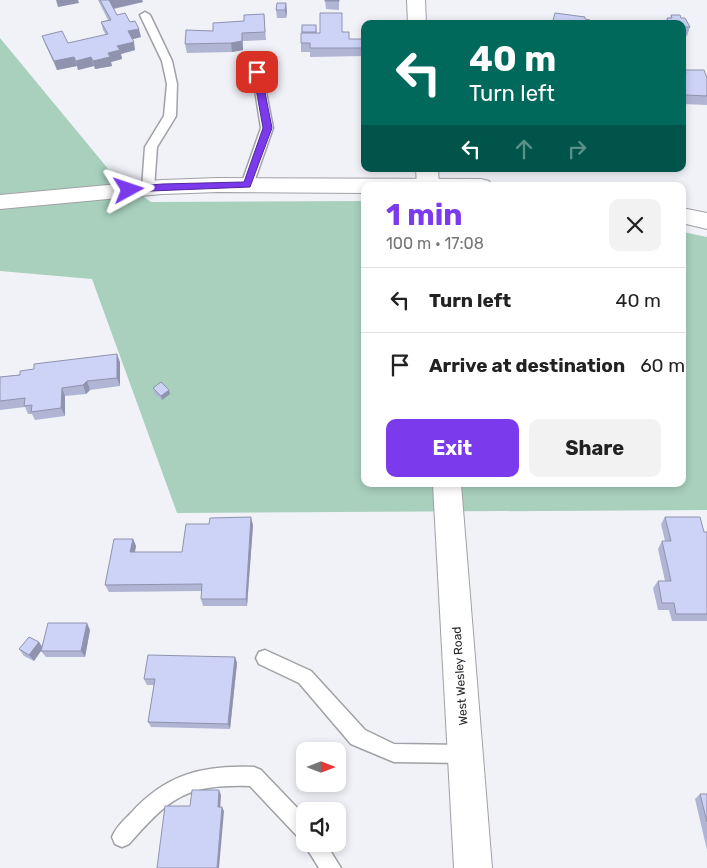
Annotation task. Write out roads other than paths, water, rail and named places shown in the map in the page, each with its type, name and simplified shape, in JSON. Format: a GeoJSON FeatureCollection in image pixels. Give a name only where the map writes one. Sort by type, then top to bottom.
{"type":"FeatureCollection","features":[{"type":"Feature","properties":{"kind":"street"},"geometry":{"type":"LineString","coordinates":[[416,0],[418,20]]}},
{"type":"Feature","properties":{"kind":"street"},"geometry":{"type":"LineString","coordinates":[[0,202],[148,188],[428,180],[446,182]]}},
{"type":"Feature","properties":{"kind":"street"},"geometry":{"type":"LineString","coordinates":[[686,216],[707,221]]}},
{"type":"Feature","properties":{"kind":"street","name":"West Wesley Road"},"geometry":{"type":"LineString","coordinates":[[447,487],[473,868]]}},
{"type":"Feature","properties":{"kind":"lane"},"geometry":{"type":"LineString","coordinates":[[145,15],[167,61],[172,84],[170,116],[151,147],[148,188]]}},
{"type":"Feature","properties":{"kind":"lane"},"geometry":{"type":"LineString","coordinates":[[247,185],[268,128],[257,72]]}},
{"type":"Feature","properties":{"kind":"lane"},"geometry":{"type":"LineString","coordinates":[[265,658],[305,677],[358,737],[394,752],[465,754]]}},
{"type":"Feature","properties":{"kind":"lane"},"geometry":{"type":"LineString","coordinates":[[122,837],[158,799],[192,782],[232,776],[254,777],[296,821]]}},
{"type":"Feature","properties":{"kind":"lane"},"geometry":{"type":"LineString","coordinates":[[320,852],[331,868]]}}]}
